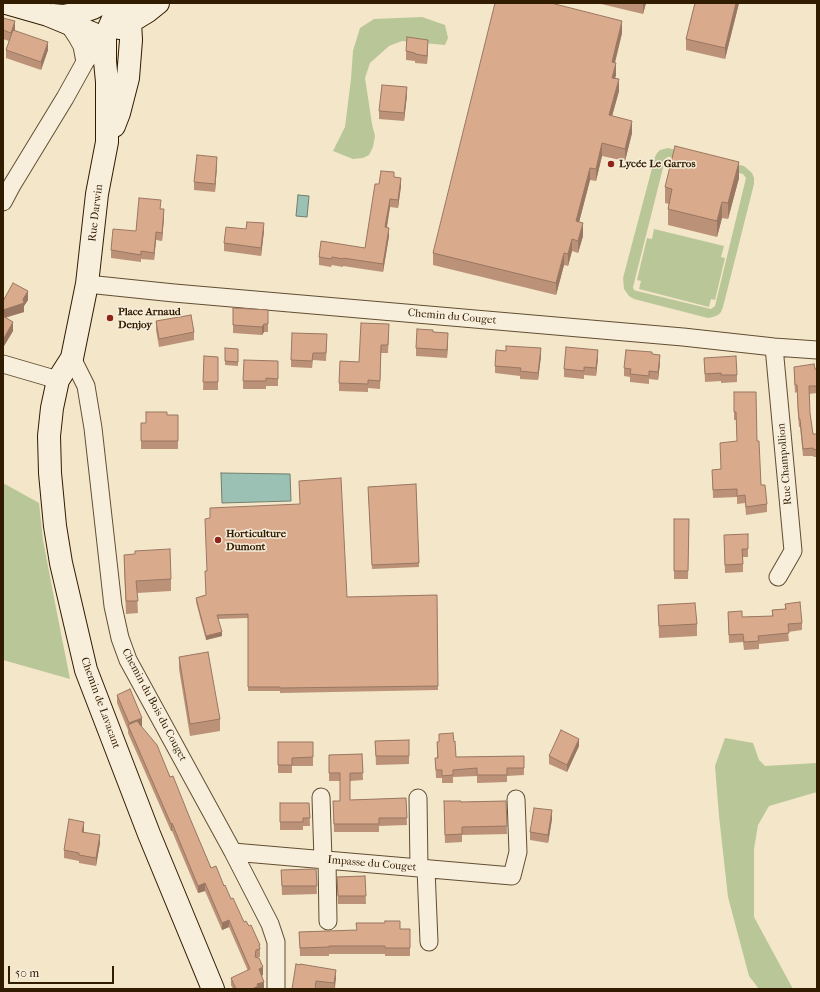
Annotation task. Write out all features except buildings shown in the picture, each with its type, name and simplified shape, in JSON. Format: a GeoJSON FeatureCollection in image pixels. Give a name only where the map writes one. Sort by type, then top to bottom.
{"type":"FeatureCollection","features":[{"type":"Feature","properties":{"kind":"street"},"geometry":{"type":"LineString","coordinates":[[6,3],[56,19],[94,34],[119,21],[148,11],[158,3]]}},
{"type":"Feature","properties":{"kind":"street"},"geometry":{"type":"LineString","coordinates":[[56,19],[93,8],[102,3]]}},
{"type":"Feature","properties":{"kind":"street"},"geometry":{"type":"LineString","coordinates":[[3,202],[65,98],[84,62],[119,21],[120,3]]}},
{"type":"Feature","properties":{"kind":"street"},"geometry":{"type":"LineString","coordinates":[[56,19],[71,28],[77,36],[82,46],[84,62]]}},
{"type":"Feature","properties":{"kind":"street","name":"Rue Darwin"},"geometry":{"type":"LineString","coordinates":[[87,284],[97,194],[107,142],[108,82],[105,61],[119,21]]}},
{"type":"Feature","properties":{"kind":"street","name":"Rue Darwin"},"geometry":{"type":"LineString","coordinates":[[107,142],[119,113],[128,78],[131,40],[119,21]]}},
{"type":"Feature","properties":{"kind":"street"},"geometry":{"type":"LineString","coordinates":[[72,358],[87,284]]}},
{"type":"Feature","properties":{"kind":"street","name":"Chemin du Couget"},"geometry":{"type":"LineString","coordinates":[[87,284],[817,350]]}},
{"type":"Feature","properties":{"kind":"street","name":"Rue Champollion"},"geometry":{"type":"LineString","coordinates":[[774,347],[793,551],[778,577]]}},
{"type":"Feature","properties":{"kind":"street","name":"Chemin de Lavacant"},"geometry":{"type":"LineString","coordinates":[[72,358],[58,380],[52,408],[49,436],[55,526],[61,563],[86,670],[149,834],[213,989]]}},
{"type":"Feature","properties":{"kind":"street","name":"Chemin du Bois du Couget"},"geometry":{"type":"LineString","coordinates":[[72,358],[86,386],[93,428],[113,606],[120,638],[128,660],[270,924],[276,942],[276,989]]}},
{"type":"Feature","properties":{"kind":"street"},"geometry":{"type":"LineString","coordinates":[[3,364],[58,380]]}},
{"type":"Feature","properties":{"kind":"street"},"geometry":{"type":"LineString","coordinates":[[321,797],[328,921]]}},
{"type":"Feature","properties":{"kind":"street"},"geometry":{"type":"LineString","coordinates":[[418,798],[429,942]]}},
{"type":"Feature","properties":{"kind":"street","name":"Impasse du Couget"},"geometry":{"type":"LineString","coordinates":[[232,852],[512,876],[518,852],[516,799]]}},
{"type":"Feature","properties":{"kind":"green space"},"geometry":{"type":"Polygon","coordinates":[[[422,17],[445,25],[448,38],[445,45],[402,41],[389,46],[370,63],[365,78],[375,136],[373,147],[369,155],[363,158],[353,159],[333,151],[345,127],[353,51],[360,28],[374,19],[422,17]]]}},
{"type":"Feature","properties":{"kind":"green space"},"geometry":{"type":"Polygon","coordinates":[[[668,148],[744,166],[752,173],[754,178],[754,184],[723,307],[718,315],[713,317],[708,318],[634,299],[629,296],[624,289],[623,278],[655,157],[660,150],[668,148]],[[667,157],[665,160],[633,287],[634,290],[637,291],[711,309],[715,306],[746,178],[743,174],[667,157]]]}},
{"type":"Feature","properties":{"kind":"green space"},"geometry":{"type":"Polygon","coordinates":[[[654,229],[724,246],[721,257],[725,258],[715,300],[711,299],[709,307],[639,289],[641,281],[637,280],[647,238],[652,239],[654,229]]]}},
{"type":"Feature","properties":{"kind":"green space"},"geometry":{"type":"Polygon","coordinates":[[[3,483],[39,503],[43,540],[70,679],[3,660],[3,483]]]}},
{"type":"Feature","properties":{"kind":"green space"},"geometry":{"type":"Polygon","coordinates":[[[725,738],[753,743],[759,760],[765,766],[817,763],[817,792],[769,806],[758,825],[754,849],[754,917],[793,989],[759,989],[749,976],[728,897],[719,816],[715,766],[725,738]]]}},
{"type":"Feature","properties":{"kind":"water"},"geometry":{"type":"Polygon","coordinates":[[[298,195],[309,196],[307,217],[296,216],[298,195]]]}},
{"type":"Feature","properties":{"kind":"water"},"geometry":{"type":"Polygon","coordinates":[[[221,473],[290,474],[291,501],[222,503],[221,473]]]}},
{"type":"Feature","properties":{"kind":"place","name":"Lycée Le Garros"},"geometry":{"type":"Point","coordinates":[611,164]}},
{"type":"Feature","properties":{"kind":"place","name":"Place Arnaud Denjoy"},"geometry":{"type":"Point","coordinates":[110,318]}},
{"type":"Feature","properties":{"kind":"place","name":"Horticulture Dumont"},"geometry":{"type":"Point","coordinates":[218,540]}}]}
